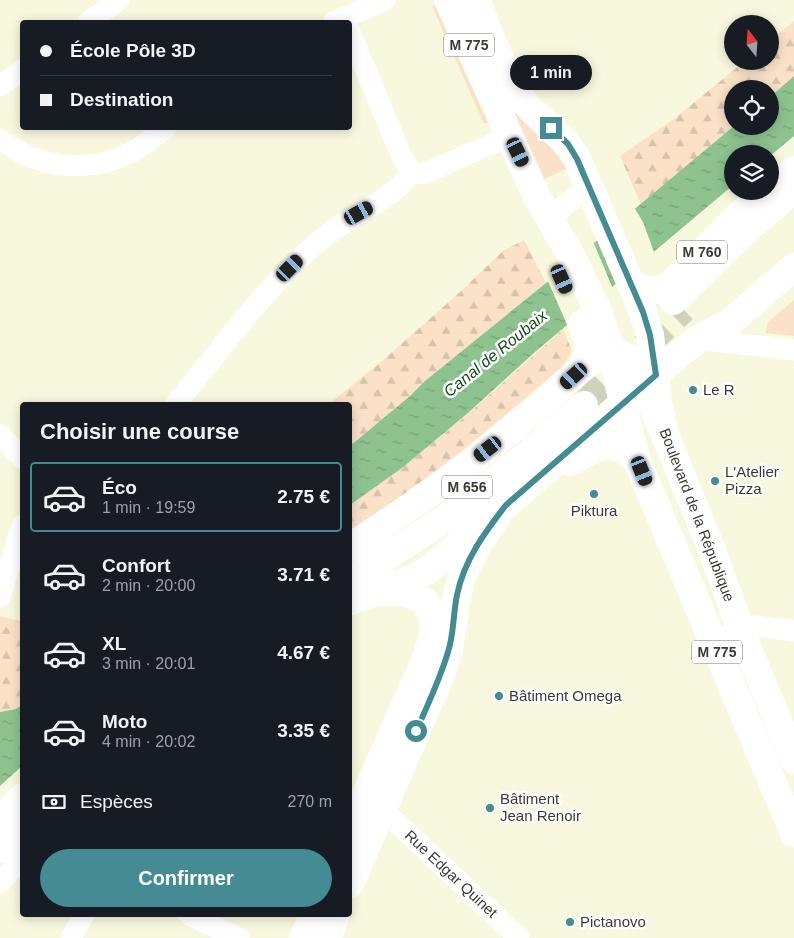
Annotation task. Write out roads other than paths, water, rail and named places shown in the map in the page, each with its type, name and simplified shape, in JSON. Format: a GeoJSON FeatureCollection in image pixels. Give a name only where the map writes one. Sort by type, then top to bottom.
{"type":"FeatureCollection","features":[{"type":"Feature","properties":{"kind":"main road","name":"M 775"},"geometry":{"type":"LineString","coordinates":[[448,0],[552,230],[596,315],[612,353],[622,404],[637,461],[794,832]]}},
{"type":"Feature","properties":{"kind":"main road","name":"M 775"},"geometry":{"type":"LineString","coordinates":[[476,0],[502,61],[522,98],[568,144],[577,159],[643,312],[650,335],[650,380]]}},
{"type":"Feature","properties":{"kind":"main road","name":"M 760"},"geometry":{"type":"LineString","coordinates":[[779,182],[794,170]]}},
{"type":"Feature","properties":{"kind":"main road"},"geometry":{"type":"LineString","coordinates":[[794,190],[742,234],[678,305],[763,230],[794,206]]}},
{"type":"Feature","properties":{"kind":"main road","name":"M 760"},"geometry":{"type":"LineString","coordinates":[[630,282],[648,290],[659,290],[670,284],[736,218],[757,200]]}},
{"type":"Feature","properties":{"kind":"main road"},"geometry":{"type":"LineString","coordinates":[[355,592],[411,579],[427,570],[514,498],[698,339],[729,323],[794,267]]}},
{"type":"Feature","properties":{"kind":"main road"},"geometry":{"type":"LineString","coordinates":[[582,368],[588,356],[587,335],[596,315],[615,318],[629,328],[650,335],[665,338],[698,339]]}},
{"type":"Feature","properties":{"kind":"main road"},"geometry":{"type":"LineString","coordinates":[[352,546],[444,483],[506,434],[592,361],[612,353],[623,355],[650,380]]}},
{"type":"Feature","properties":{"kind":"main road","name":"Boulevard de la République"},"geometry":{"type":"LineString","coordinates":[[650,380],[664,435],[711,548],[740,630],[794,760]]}},
{"type":"Feature","properties":{"kind":"main road","name":"M 656"},"geometry":{"type":"LineString","coordinates":[[352,567],[482,476],[545,425],[580,401],[527,455],[355,592]]}},
{"type":"Feature","properties":{"kind":"main road"},"geometry":{"type":"LineString","coordinates":[[352,877],[372,806],[440,645],[462,576],[476,546],[514,498],[595,447],[602,446],[622,449],[631,454],[637,461]]}},
{"type":"Feature","properties":{"kind":"main road"},"geometry":{"type":"LineString","coordinates":[[355,592],[403,592],[421,598],[432,615],[440,645]]}},
{"type":"Feature","properties":{"kind":"main road"},"geometry":{"type":"LineString","coordinates":[[0,820],[20,799]]}},
{"type":"Feature","properties":{"kind":"main road"},"geometry":{"type":"LineString","coordinates":[[352,828],[372,806]]}},
{"type":"Feature","properties":{"kind":"main road"},"geometry":{"type":"LineString","coordinates":[[0,849],[20,828]]}},
{"type":"Feature","properties":{"kind":"main road"},"geometry":{"type":"LineString","coordinates":[[303,938],[312,917]]}},
{"type":"Feature","properties":{"kind":"main road"},"geometry":{"type":"LineString","coordinates":[[326,938],[335,917]]}},
{"type":"Feature","properties":{"kind":"street"},"geometry":{"type":"LineString","coordinates":[[91,20],[119,0]]}},
{"type":"Feature","properties":{"kind":"street"},"geometry":{"type":"LineString","coordinates":[[351,20],[386,0]]}},
{"type":"Feature","properties":{"kind":"street"},"geometry":{"type":"LineString","coordinates":[[352,42],[402,157],[411,173]]}},
{"type":"Feature","properties":{"kind":"street"},"geometry":{"type":"LineString","coordinates":[[0,86],[20,71]]}},
{"type":"Feature","properties":{"kind":"street"},"geometry":{"type":"LineString","coordinates":[[2,140],[32,158],[57,164],[84,165],[120,158],[163,130]]}},
{"type":"Feature","properties":{"kind":"street"},"geometry":{"type":"LineString","coordinates":[[411,173],[423,174],[510,136]]}},
{"type":"Feature","properties":{"kind":"street"},"geometry":{"type":"LineString","coordinates":[[178,402],[287,271],[313,246],[338,226],[391,195],[402,186],[411,173]]}},
{"type":"Feature","properties":{"kind":"street"},"geometry":{"type":"LineString","coordinates":[[552,230],[570,201],[589,188]]}},
{"type":"Feature","properties":{"kind":"street"},"geometry":{"type":"LineString","coordinates":[[698,339],[794,350]]}},
{"type":"Feature","properties":{"kind":"street"},"geometry":{"type":"LineString","coordinates":[[0,436],[20,456]]}},
{"type":"Feature","properties":{"kind":"street"},"geometry":{"type":"LineString","coordinates":[[0,597],[20,532]]}},
{"type":"Feature","properties":{"kind":"street"},"geometry":{"type":"LineString","coordinates":[[712,641],[756,626],[794,631]]}},
{"type":"Feature","properties":{"kind":"street","name":"Rue Edgar Quinet"},"geometry":{"type":"LineString","coordinates":[[372,806],[395,821],[519,938]]}},
{"type":"Feature","properties":{"kind":"street"},"geometry":{"type":"LineString","coordinates":[[0,883],[20,861]]}},
{"type":"Feature","properties":{"kind":"street"},"geometry":{"type":"LineString","coordinates":[[71,938],[83,917]]}},
{"type":"Feature","properties":{"kind":"street"},"geometry":{"type":"LineString","coordinates":[[192,917],[239,938]]}},
{"type":"Feature","properties":{"kind":"water","name":"Canal de Roubaix"},"geometry":{"type":"Polygon","coordinates":[[[794,76],[794,136],[779,148],[779,145],[724,145],[724,193],[535,352],[468,413],[402,468],[352,504],[352,444],[410,396],[425,381],[724,134],[779,135],[779,89],[794,76]]]}},
{"type":"Feature","properties":{"kind":"water"},"geometry":{"type":"Polygon","coordinates":[[[20,706],[20,768],[0,786],[0,712],[20,706]]]}},
{"type":"Feature","properties":{"kind":"tunnel"},"geometry":{"type":"LineString","coordinates":[[584,405],[683,309]]}},
{"type":"Feature","properties":{"kind":"place","name":"Le R"},"geometry":{"type":"Point","coordinates":[693,390]}},
{"type":"Feature","properties":{"kind":"place","name":"L'Atelier Pizza"},"geometry":{"type":"Point","coordinates":[715,481]}},
{"type":"Feature","properties":{"kind":"place","name":"Piktura"},"geometry":{"type":"Point","coordinates":[594,494]}},
{"type":"Feature","properties":{"kind":"place","name":"Bâtiment Omega"},"geometry":{"type":"Point","coordinates":[499,696]}},
{"type":"Feature","properties":{"kind":"place","name":"Bâtiment Jean Renoir"},"geometry":{"type":"Point","coordinates":[490,808]}},
{"type":"Feature","properties":{"kind":"place","name":"Pictanovo"},"geometry":{"type":"Point","coordinates":[570,922]}}]}
